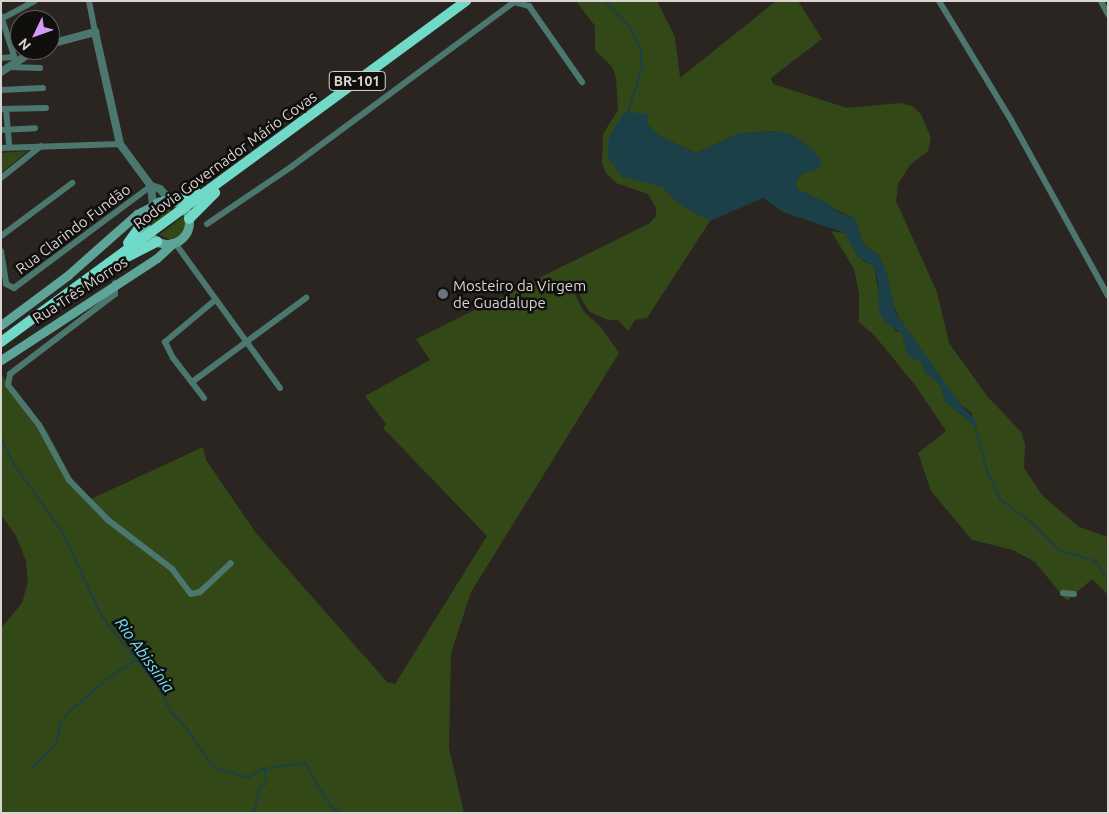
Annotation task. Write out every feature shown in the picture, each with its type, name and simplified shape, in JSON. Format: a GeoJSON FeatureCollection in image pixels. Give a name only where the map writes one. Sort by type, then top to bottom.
{"type":"FeatureCollection","features":[{"type":"Feature","properties":{"kind":"highway","name":"Rodovia Governador Mário Covas"},"geometry":{"type":"LineString","coordinates":[[1,342],[466,1]]}},
{"type":"Feature","properties":{"kind":"highway"},"geometry":{"type":"LineString","coordinates":[[172,201],[187,198],[233,167],[248,161]]}},
{"type":"Feature","properties":{"kind":"highway"},"geometry":{"type":"LineString","coordinates":[[189,219],[235,171]]}},
{"type":"Feature","properties":{"kind":"highway"},"geometry":{"type":"LineString","coordinates":[[117,257],[145,220]]}},
{"type":"Feature","properties":{"kind":"highway"},"geometry":{"type":"LineString","coordinates":[[95,273],[157,242]]}},
{"type":"Feature","properties":{"kind":"main road","name":"Rua Três Morros"},"geometry":{"type":"LineString","coordinates":[[1,324],[68,275],[134,217],[152,206],[172,201]]}},
{"type":"Feature","properties":{"kind":"main road"},"geometry":{"type":"LineString","coordinates":[[172,201],[184,208],[189,219]]}},
{"type":"Feature","properties":{"kind":"main road"},"geometry":{"type":"LineString","coordinates":[[152,206],[145,220],[149,234],[157,242],[174,243]]}},
{"type":"Feature","properties":{"kind":"main road","name":"Rua Três Morros"},"geometry":{"type":"LineString","coordinates":[[2,359],[115,283],[157,258],[185,235],[189,219]]}},
{"type":"Feature","properties":{"kind":"street"},"geometry":{"type":"LineString","coordinates":[[10,43],[2,18],[35,1]]}},
{"type":"Feature","properties":{"kind":"street"},"geometry":{"type":"LineString","coordinates":[[90,1],[120,144],[148,191],[152,206]]}},
{"type":"Feature","properties":{"kind":"street"},"geometry":{"type":"LineString","coordinates":[[939,1],[1011,120],[1108,296]]}},
{"type":"Feature","properties":{"kind":"street"},"geometry":{"type":"LineString","coordinates":[[1101,1],[1108,14]]}},
{"type":"Feature","properties":{"kind":"street"},"geometry":{"type":"LineString","coordinates":[[207,224],[291,167],[514,2],[528,6],[582,82]]}},
{"type":"Feature","properties":{"kind":"street"},"geometry":{"type":"LineString","coordinates":[[60,41],[95,32]]}},
{"type":"Feature","properties":{"kind":"street"},"geometry":{"type":"LineString","coordinates":[[5,70],[14,60]]}},
{"type":"Feature","properties":{"kind":"street"},"geometry":{"type":"LineString","coordinates":[[5,70],[40,68]]}},
{"type":"Feature","properties":{"kind":"street"},"geometry":{"type":"LineString","coordinates":[[1,90],[43,88]]}},
{"type":"Feature","properties":{"kind":"street"},"geometry":{"type":"LineString","coordinates":[[46,108],[4,109],[5,147],[120,144]]}},
{"type":"Feature","properties":{"kind":"street"},"geometry":{"type":"LineString","coordinates":[[4,130],[35,128]]}},
{"type":"Feature","properties":{"kind":"street"},"geometry":{"type":"LineString","coordinates":[[1,178],[41,146]]}},
{"type":"Feature","properties":{"kind":"street"},"geometry":{"type":"LineString","coordinates":[[1,236],[72,183]]}},
{"type":"Feature","properties":{"kind":"street"},"geometry":{"type":"LineString","coordinates":[[148,191],[160,190],[172,201]]}},
{"type":"Feature","properties":{"kind":"street","name":"Rua Clarindo Fundão"},"geometry":{"type":"LineString","coordinates":[[1,251],[9,288],[14,288],[148,191]]}},
{"type":"Feature","properties":{"kind":"street"},"geometry":{"type":"LineString","coordinates":[[174,243],[280,388]]}},
{"type":"Feature","properties":{"kind":"street"},"geometry":{"type":"LineString","coordinates":[[115,283],[116,291],[112,296],[10,374],[9,389],[39,425],[73,485],[108,520],[172,570],[190,594],[200,592],[231,563]]}},
{"type":"Feature","properties":{"kind":"street"},"geometry":{"type":"LineString","coordinates":[[192,382],[306,298]]}},
{"type":"Feature","properties":{"kind":"street"},"geometry":{"type":"LineString","coordinates":[[204,398],[165,342],[215,300]]}},
{"type":"Feature","properties":{"kind":"street"},"geometry":{"type":"LineString","coordinates":[[1063,593],[1074,594]]}},
{"type":"Feature","properties":{"kind":"green space"},"geometry":{"type":"Polygon","coordinates":[[[576,1],[657,1],[675,37],[680,78],[776,1],[798,1],[822,39],[771,78],[773,84],[847,108],[900,103],[912,106],[921,114],[931,138],[928,151],[910,165],[898,184],[896,201],[937,292],[949,343],[987,396],[1021,432],[1025,444],[1024,468],[1042,495],[1079,527],[1108,537],[1108,595],[1092,579],[1067,601],[1035,562],[1013,550],[972,540],[931,491],[918,453],[946,431],[915,385],[875,336],[859,322],[859,293],[854,269],[831,231],[845,233],[863,261],[874,266],[879,295],[895,331],[902,333],[908,356],[920,361],[925,372],[940,385],[945,401],[972,424],[972,413],[960,404],[911,338],[891,302],[889,282],[879,255],[864,245],[857,225],[847,215],[797,189],[797,179],[802,174],[818,168],[820,163],[813,150],[792,135],[775,131],[738,134],[696,153],[658,135],[648,125],[648,115],[624,112],[629,178],[663,187],[678,203],[710,221],[647,318],[635,320],[628,331],[618,320],[608,320],[590,312],[581,299],[578,285],[574,292],[584,312],[600,326],[619,353],[471,592],[451,653],[449,748],[464,813],[1,813],[1,628],[22,603],[28,582],[26,561],[16,536],[1,515],[1,374],[47,431],[72,479],[89,500],[203,447],[206,460],[256,533],[387,682],[395,684],[487,536],[383,428],[386,424],[365,396],[430,360],[416,339],[650,223],[656,216],[656,208],[648,194],[616,183],[606,173],[602,164],[603,134],[618,110],[616,77],[612,67],[595,50],[595,26],[576,1]]]}},
{"type":"Feature","properties":{"kind":"green space"},"geometry":{"type":"Polygon","coordinates":[[[28,151],[1,173],[1,153],[28,151]]]}},
{"type":"Feature","properties":{"kind":"green space"},"geometry":{"type":"Polygon","coordinates":[[[163,203],[177,207],[151,227],[149,214],[163,203]]]}},
{"type":"Feature","properties":{"kind":"green space"},"geometry":{"type":"Polygon","coordinates":[[[185,215],[188,225],[183,234],[172,240],[159,235],[185,215]]]}},
{"type":"Feature","properties":{"kind":"water"},"geometry":{"type":"Polygon","coordinates":[[[624,112],[648,114],[648,125],[658,135],[696,153],[738,134],[775,131],[792,135],[813,150],[822,161],[818,169],[802,174],[797,179],[797,189],[822,200],[842,214],[854,217],[864,245],[879,255],[887,274],[896,313],[960,404],[977,422],[972,424],[945,401],[940,385],[925,372],[920,361],[908,356],[902,334],[885,322],[879,312],[878,282],[874,266],[858,257],[845,233],[783,212],[763,198],[710,221],[678,203],[663,187],[623,177],[609,160],[608,151],[609,137],[624,112]]]}},
{"type":"Feature","properties":{"kind":"waterway"},"geometry":{"type":"LineString","coordinates":[[605,1],[630,27],[641,50],[642,68],[627,115]]}},
{"type":"Feature","properties":{"kind":"waterway"},"geometry":{"type":"LineString","coordinates":[[974,422],[987,471],[1000,499],[1032,523],[1059,550],[1095,561],[1108,579]]}},
{"type":"Feature","properties":{"kind":"waterway","name":"Rio Abissínia"},"geometry":{"type":"LineString","coordinates":[[1,439],[15,466],[63,533],[102,617],[157,685],[171,712],[187,729],[213,767],[248,778],[263,769],[305,763],[331,807],[341,813]]}},
{"type":"Feature","properties":{"kind":"waterway"},"geometry":{"type":"LineString","coordinates":[[32,767],[56,745],[61,722],[68,713],[109,677],[136,660]]}},
{"type":"Feature","properties":{"kind":"waterway"},"geometry":{"type":"LineString","coordinates":[[254,813],[259,789],[266,784],[265,770]]}},
{"type":"Feature","properties":{"kind":"place","name":"Mosteiro da Virgem de Guadalupe"},"geometry":{"type":"Point","coordinates":[443,294]}}]}
